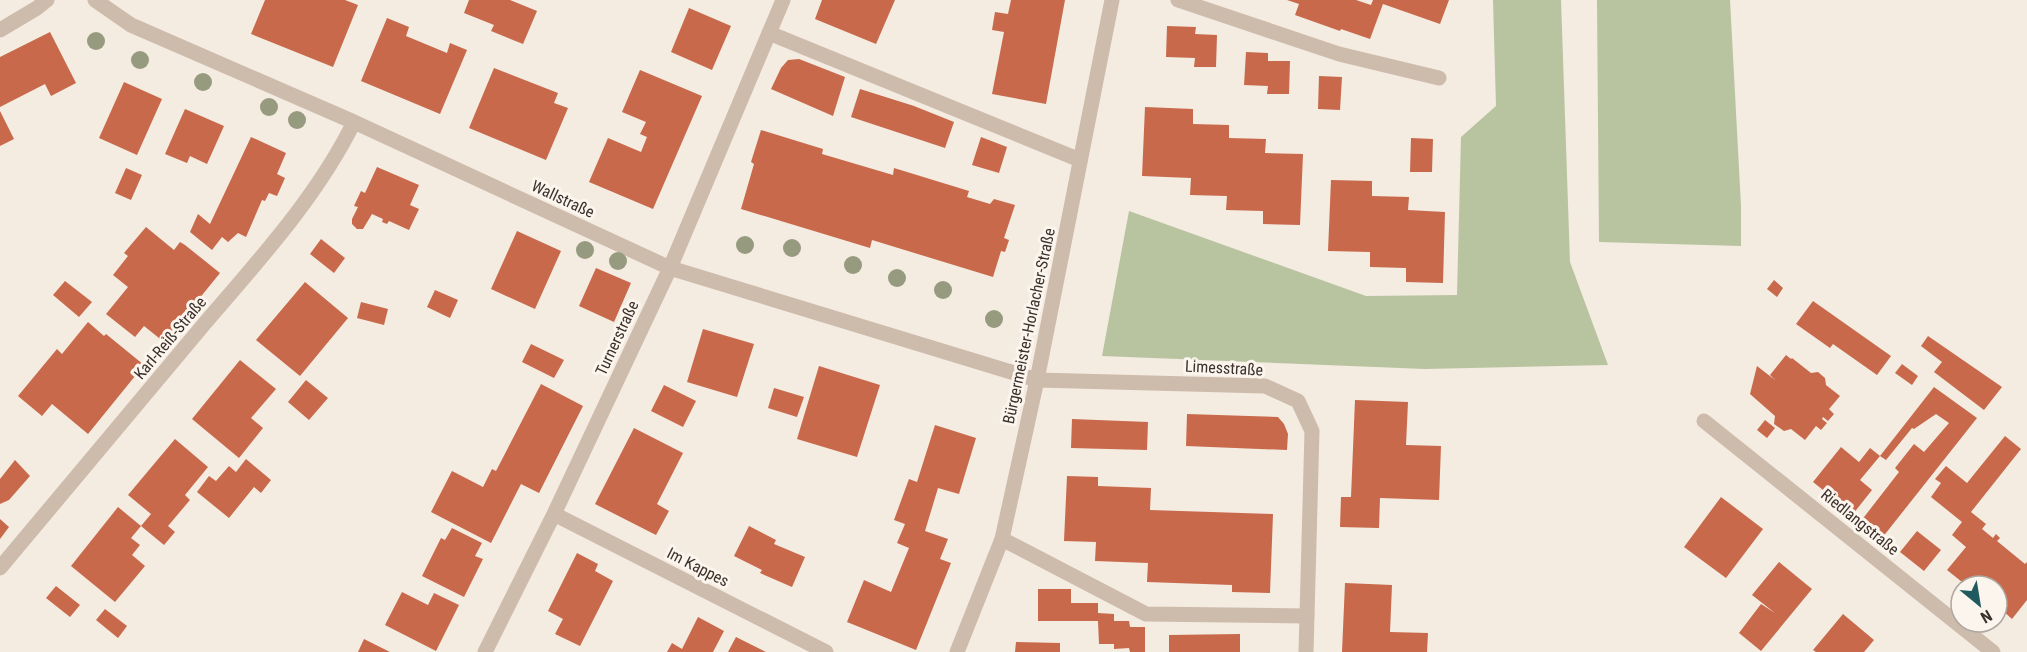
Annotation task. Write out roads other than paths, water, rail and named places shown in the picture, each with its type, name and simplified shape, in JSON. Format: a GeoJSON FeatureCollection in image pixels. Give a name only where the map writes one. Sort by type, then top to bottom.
{"type":"FeatureCollection","features":[{"type":"Feature","properties":{"kind":"street"},"geometry":{"type":"LineString","coordinates":[[0,30],[46,0]]}},
{"type":"Feature","properties":{"kind":"street","name":"Wallstraße"},"geometry":{"type":"LineString","coordinates":[[95,0],[131,25],[354,122],[670,268],[1036,380]]}},
{"type":"Feature","properties":{"kind":"street","name":"Turnerstraße"},"geometry":{"type":"LineString","coordinates":[[485,652],[554,514],[670,268],[783,0]]}},
{"type":"Feature","properties":{"kind":"street","name":"Bürgermeister-Horlacher-Straße"},"geometry":{"type":"LineString","coordinates":[[957,652],[1002,539],[1112,0]]}},
{"type":"Feature","properties":{"kind":"street"},"geometry":{"type":"LineString","coordinates":[[1178,0],[1339,54],[1439,78]]}},
{"type":"Feature","properties":{"kind":"street"},"geometry":{"type":"LineString","coordinates":[[769,33],[1080,160]]}},
{"type":"Feature","properties":{"kind":"street","name":"Karl-Reiß-Straße"},"geometry":{"type":"LineString","coordinates":[[0,568],[267,249],[321,180],[354,122]]}},
{"type":"Feature","properties":{"kind":"street","name":"Limesstraße"},"geometry":{"type":"LineString","coordinates":[[1036,380],[1264,386],[1298,401],[1311,431],[1306,652]]}},
{"type":"Feature","properties":{"kind":"street","name":"Riedlangstraße"},"geometry":{"type":"LineString","coordinates":[[1704,421],[1993,652]]}},
{"type":"Feature","properties":{"kind":"street","name":"Im Kappes"},"geometry":{"type":"LineString","coordinates":[[554,514],[826,652]]}},
{"type":"Feature","properties":{"kind":"street"},"geometry":{"type":"LineString","coordinates":[[1002,539],[1146,614],[1307,616]]}}]}
